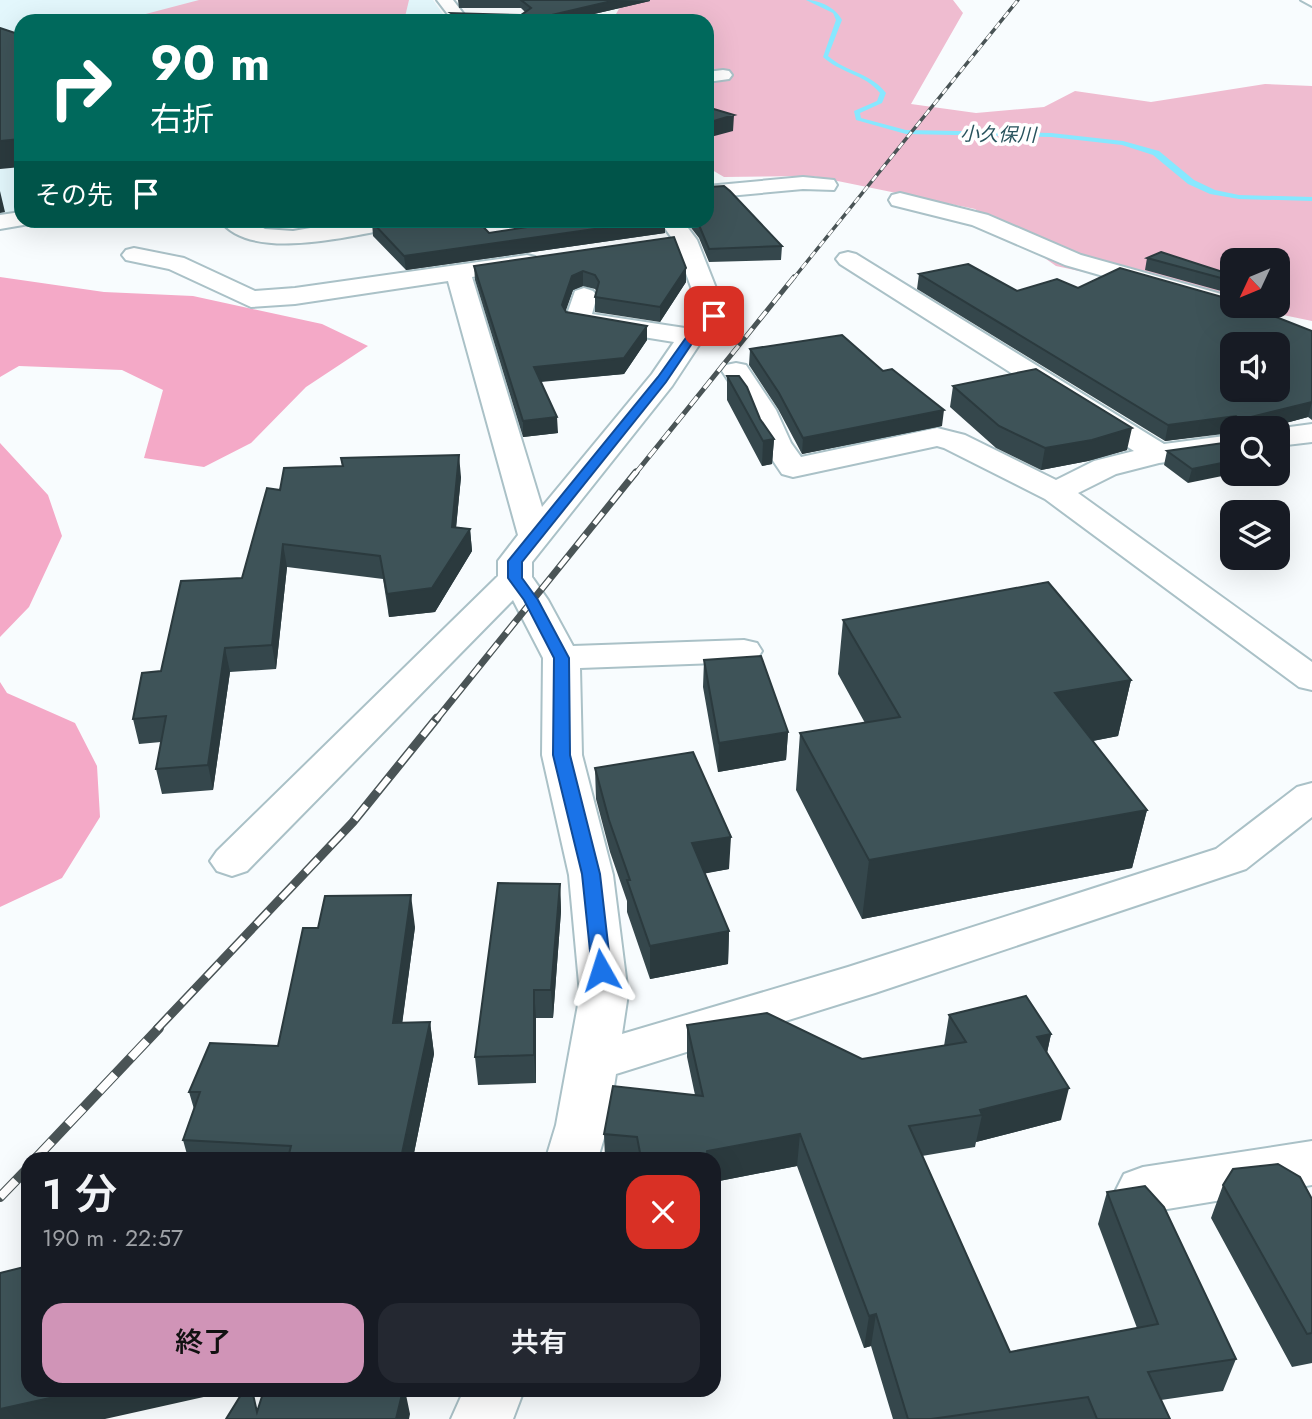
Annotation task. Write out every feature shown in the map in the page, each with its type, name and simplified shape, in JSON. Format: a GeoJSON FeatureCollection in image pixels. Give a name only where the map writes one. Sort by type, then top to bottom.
{"type":"FeatureCollection","features":[{"type":"Feature","properties":{"kind":"street"},"geometry":{"type":"LineString","coordinates":[[714,191],[803,183],[826,185]]}},
{"type":"Feature","properties":{"kind":"street"},"geometry":{"type":"LineString","coordinates":[[900,200],[980,220],[1073,260],[1220,302]]}},
{"type":"Feature","properties":{"kind":"street"},"geometry":{"type":"LineString","coordinates":[[246,228],[260,236],[293,238],[353,228]]}},
{"type":"Feature","properties":{"kind":"street"},"geometry":{"type":"LineString","coordinates":[[574,1152],[582,1125],[604,994],[591,874],[562,755],[561,658],[531,600],[515,578],[515,561],[662,380],[691,337],[714,316],[671,235]]}},
{"type":"Feature","properties":{"kind":"street"},"geometry":{"type":"LineString","coordinates":[[134,255],[176,263],[251,299],[295,296],[551,259]]}},
{"type":"Feature","properties":{"kind":"street"},"geometry":{"type":"LineString","coordinates":[[848,259],[1159,454]]}},
{"type":"Feature","properties":{"kind":"street"},"geometry":{"type":"LineString","coordinates":[[458,272],[535,536]]}},
{"type":"Feature","properties":{"kind":"street"},"geometry":{"type":"LineString","coordinates":[[584,296],[578,320],[691,337]]}},
{"type":"Feature","properties":{"kind":"street"},"geometry":{"type":"LineString","coordinates":[[736,371],[762,410],[775,443],[793,468],[937,437],[954,441],[1056,492],[1312,679]]}},
{"type":"Feature","properties":{"kind":"street"},"geometry":{"type":"LineString","coordinates":[[1290,436],[1312,433]]}},
{"type":"Feature","properties":{"kind":"street"},"geometry":{"type":"LineString","coordinates":[[1056,492],[1105,467],[1159,454],[1220,446]]}},
{"type":"Feature","properties":{"kind":"street"},"geometry":{"type":"LineString","coordinates":[[232,862],[515,578]]}},
{"type":"Feature","properties":{"kind":"street"},"geometry":{"type":"LineString","coordinates":[[561,658],[744,651]]}},
{"type":"Feature","properties":{"kind":"street"},"geometry":{"type":"LineString","coordinates":[[593,1062],[858,981],[1231,859],[1312,796]]}},
{"type":"Feature","properties":{"kind":"street"},"geometry":{"type":"LineString","coordinates":[[1143,1190],[1312,1163]]}},
{"type":"Feature","properties":{"kind":"street"},"geometry":{"type":"LineString","coordinates":[[482,1419],[491,1397]]}},
{"type":"Feature","properties":{"kind":"shaded area"},"geometry":{"type":"Polygon","coordinates":[[[0,0],[433,0],[443,14],[14,14],[14,218],[0,219],[0,0]]]}},
{"type":"Feature","properties":{"kind":"shaded area"},"geometry":{"type":"Polygon","coordinates":[[[199,0],[409,0],[406,14],[146,14],[199,0]]]}},
{"type":"Feature","properties":{"kind":"shaded area"},"geometry":{"type":"Polygon","coordinates":[[[624,0],[953,0],[963,13],[911,104],[976,113],[1044,107],[1075,91],[1151,102],[1265,84],[1312,86],[1312,321],[1290,316],[1290,248],[1220,248],[1220,301],[1056,266],[975,209],[813,176],[724,177],[714,171],[714,14],[616,14],[624,0]]]}},
{"type":"Feature","properties":{"kind":"shaded area"},"geometry":{"type":"Polygon","coordinates":[[[0,277],[104,292],[193,296],[322,324],[368,346],[306,387],[251,443],[204,467],[144,458],[163,390],[122,370],[19,366],[0,377],[0,277]]]}},
{"type":"Feature","properties":{"kind":"shaded area"},"geometry":{"type":"Polygon","coordinates":[[[0,443],[48,495],[62,536],[29,607],[0,637],[0,443]]]}},
{"type":"Feature","properties":{"kind":"shaded area"},"geometry":{"type":"Polygon","coordinates":[[[0,682],[7,693],[75,723],[97,766],[100,817],[62,878],[0,907],[0,682]]]}},
{"type":"Feature","properties":{"kind":"building"},"geometry":{"type":"Polygon","coordinates":[[[521,0],[616,0],[556,14],[522,14],[531,8],[521,0]]]}},
{"type":"Feature","properties":{"kind":"building"},"geometry":{"type":"Polygon","coordinates":[[[0,28],[14,33],[14,140],[0,141],[0,28]]]}},
{"type":"Feature","properties":{"kind":"building"},"geometry":{"type":"Polygon","coordinates":[[[714,109],[734,115],[714,121],[714,109]]]}},
{"type":"Feature","properties":{"kind":"building"},"geometry":{"type":"Polygon","coordinates":[[[724,186],[730,191],[782,246],[709,249],[700,228],[714,228],[714,187],[724,186]]]}},
{"type":"Feature","properties":{"kind":"building"},"geometry":{"type":"Polygon","coordinates":[[[378,228],[484,228],[489,233],[521,228],[602,228],[404,256],[378,228]]]}},
{"type":"Feature","properties":{"kind":"building"},"geometry":{"type":"Polygon","coordinates":[[[674,237],[686,268],[660,307],[595,297],[599,282],[595,275],[583,271],[572,276],[562,305],[566,312],[647,326],[624,358],[534,367],[557,417],[523,421],[474,266],[674,237]]]}},
{"type":"Feature","properties":{"kind":"building"},"geometry":{"type":"Polygon","coordinates":[[[1161,252],[1220,271],[1220,278],[1147,258],[1161,252]]]}},
{"type":"Feature","properties":{"kind":"building"},"geometry":{"type":"Polygon","coordinates":[[[968,264],[1017,291],[1057,279],[1078,288],[1120,268],[1220,296],[1220,318],[1279,318],[1312,331],[1312,402],[1255,416],[1220,416],[1168,425],[919,274],[968,264]]]}},
{"type":"Feature","properties":{"kind":"building"},"geometry":{"type":"Polygon","coordinates":[[[842,335],[883,371],[892,369],[944,410],[803,438],[779,393],[750,349],[842,335]]]}},
{"type":"Feature","properties":{"kind":"building"},"geometry":{"type":"Polygon","coordinates":[[[1036,369],[1132,428],[1092,440],[1045,448],[999,426],[953,386],[1036,369]]]}},
{"type":"Feature","properties":{"kind":"building"},"geometry":{"type":"Polygon","coordinates":[[[727,376],[739,376],[747,387],[760,419],[774,439],[763,441],[727,376]]]}},
{"type":"Feature","properties":{"kind":"building"},"geometry":{"type":"Polygon","coordinates":[[[1220,443],[1220,463],[1192,469],[1167,451],[1220,443]]]}},
{"type":"Feature","properties":{"kind":"building"},"geometry":{"type":"Polygon","coordinates":[[[459,455],[452,527],[470,529],[432,588],[387,594],[380,556],[283,544],[272,645],[225,648],[208,765],[156,769],[166,716],[133,719],[142,673],[161,671],[181,581],[242,578],[267,488],[280,490],[284,468],[343,466],[341,458],[459,455]]]}},
{"type":"Feature","properties":{"kind":"building"},"geometry":{"type":"Polygon","coordinates":[[[1048,582],[1131,680],[1055,693],[1147,810],[869,860],[800,733],[900,717],[843,620],[1048,582]]]}},
{"type":"Feature","properties":{"kind":"building"},"geometry":{"type":"Polygon","coordinates":[[[761,656],[788,732],[719,743],[704,660],[761,656]]]}},
{"type":"Feature","properties":{"kind":"building"},"geometry":{"type":"Polygon","coordinates":[[[693,752],[731,837],[692,843],[729,931],[650,946],[627,880],[630,880],[609,820],[595,768],[693,752]]]}},
{"type":"Feature","properties":{"kind":"building"},"geometry":{"type":"Polygon","coordinates":[[[498,883],[560,884],[551,990],[534,990],[534,1055],[475,1057],[498,883]]]}},
{"type":"Feature","properties":{"kind":"building"},"geometry":{"type":"Polygon","coordinates":[[[411,895],[393,1023],[430,1022],[402,1152],[290,1152],[291,1146],[183,1140],[200,1092],[189,1092],[210,1043],[278,1046],[303,928],[318,928],[325,896],[411,895]]]}},
{"type":"Feature","properties":{"kind":"building"},"geometry":{"type":"Polygon","coordinates":[[[1026,996],[1051,1034],[1037,1037],[1069,1088],[980,1110],[982,1115],[909,1126],[1010,1352],[1158,1324],[1107,1192],[1145,1186],[1164,1207],[1236,1359],[1148,1372],[1170,1419],[1097,1419],[1088,1397],[931,1419],[908,1419],[876,1314],[869,1316],[800,1134],[707,1152],[640,1152],[637,1137],[604,1134],[613,1086],[703,1096],[687,1025],[767,1013],[862,1059],[966,1042],[949,1015],[1026,996]]]}},
{"type":"Feature","properties":{"kind":"building"},"geometry":{"type":"Polygon","coordinates":[[[1278,1164],[1300,1177],[1312,1199],[1312,1333],[1307,1334],[1223,1185],[1233,1169],[1278,1164]]]}},
{"type":"Feature","properties":{"kind":"building"},"geometry":{"type":"Polygon","coordinates":[[[21,1268],[21,1397],[54,1397],[0,1409],[0,1273],[21,1268]]]}},
{"type":"Feature","properties":{"kind":"building"},"geometry":{"type":"Polygon","coordinates":[[[240,1397],[254,1397],[257,1412],[262,1397],[401,1397],[396,1419],[226,1419],[240,1397]]]}},
{"type":"Feature","properties":{"kind":"waterway","name":"小久保川"},"geometry":{"type":"LineString","coordinates":[[809,0],[835,12],[839,20],[825,56],[839,66],[871,80],[883,93],[880,102],[856,112],[858,119],[906,132],[1051,135],[1123,143],[1156,153],[1191,182],[1213,192],[1239,197],[1312,199]]}},
{"type":"Feature","properties":{"kind":"railway"},"geometry":{"type":"LineString","coordinates":[[793,279],[1018,0]]}},
{"type":"Feature","properties":{"kind":"railway"},"geometry":{"type":"LineString","coordinates":[[635,474],[794,277]]}},
{"type":"Feature","properties":{"kind":"railway"},"geometry":{"type":"LineString","coordinates":[[436,720],[636,472]]}},
{"type":"Feature","properties":{"kind":"railway"},"geometry":{"type":"LineString","coordinates":[[157,1029],[353,822],[437,718]]}},
{"type":"Feature","properties":{"kind":"railway"},"geometry":{"type":"LineString","coordinates":[[42,1152],[159,1028]]}},
{"type":"Feature","properties":{"kind":"railway"},"geometry":{"type":"LineString","coordinates":[[0,1197],[21,1175]]}},
{"type":"Feature","properties":{"kind":"route"},"geometry":{"type":"LineString","coordinates":[[601,970],[591,874],[562,755],[561,658],[531,600],[515,578],[515,561],[662,380],[691,337],[714,316]]}}]}
